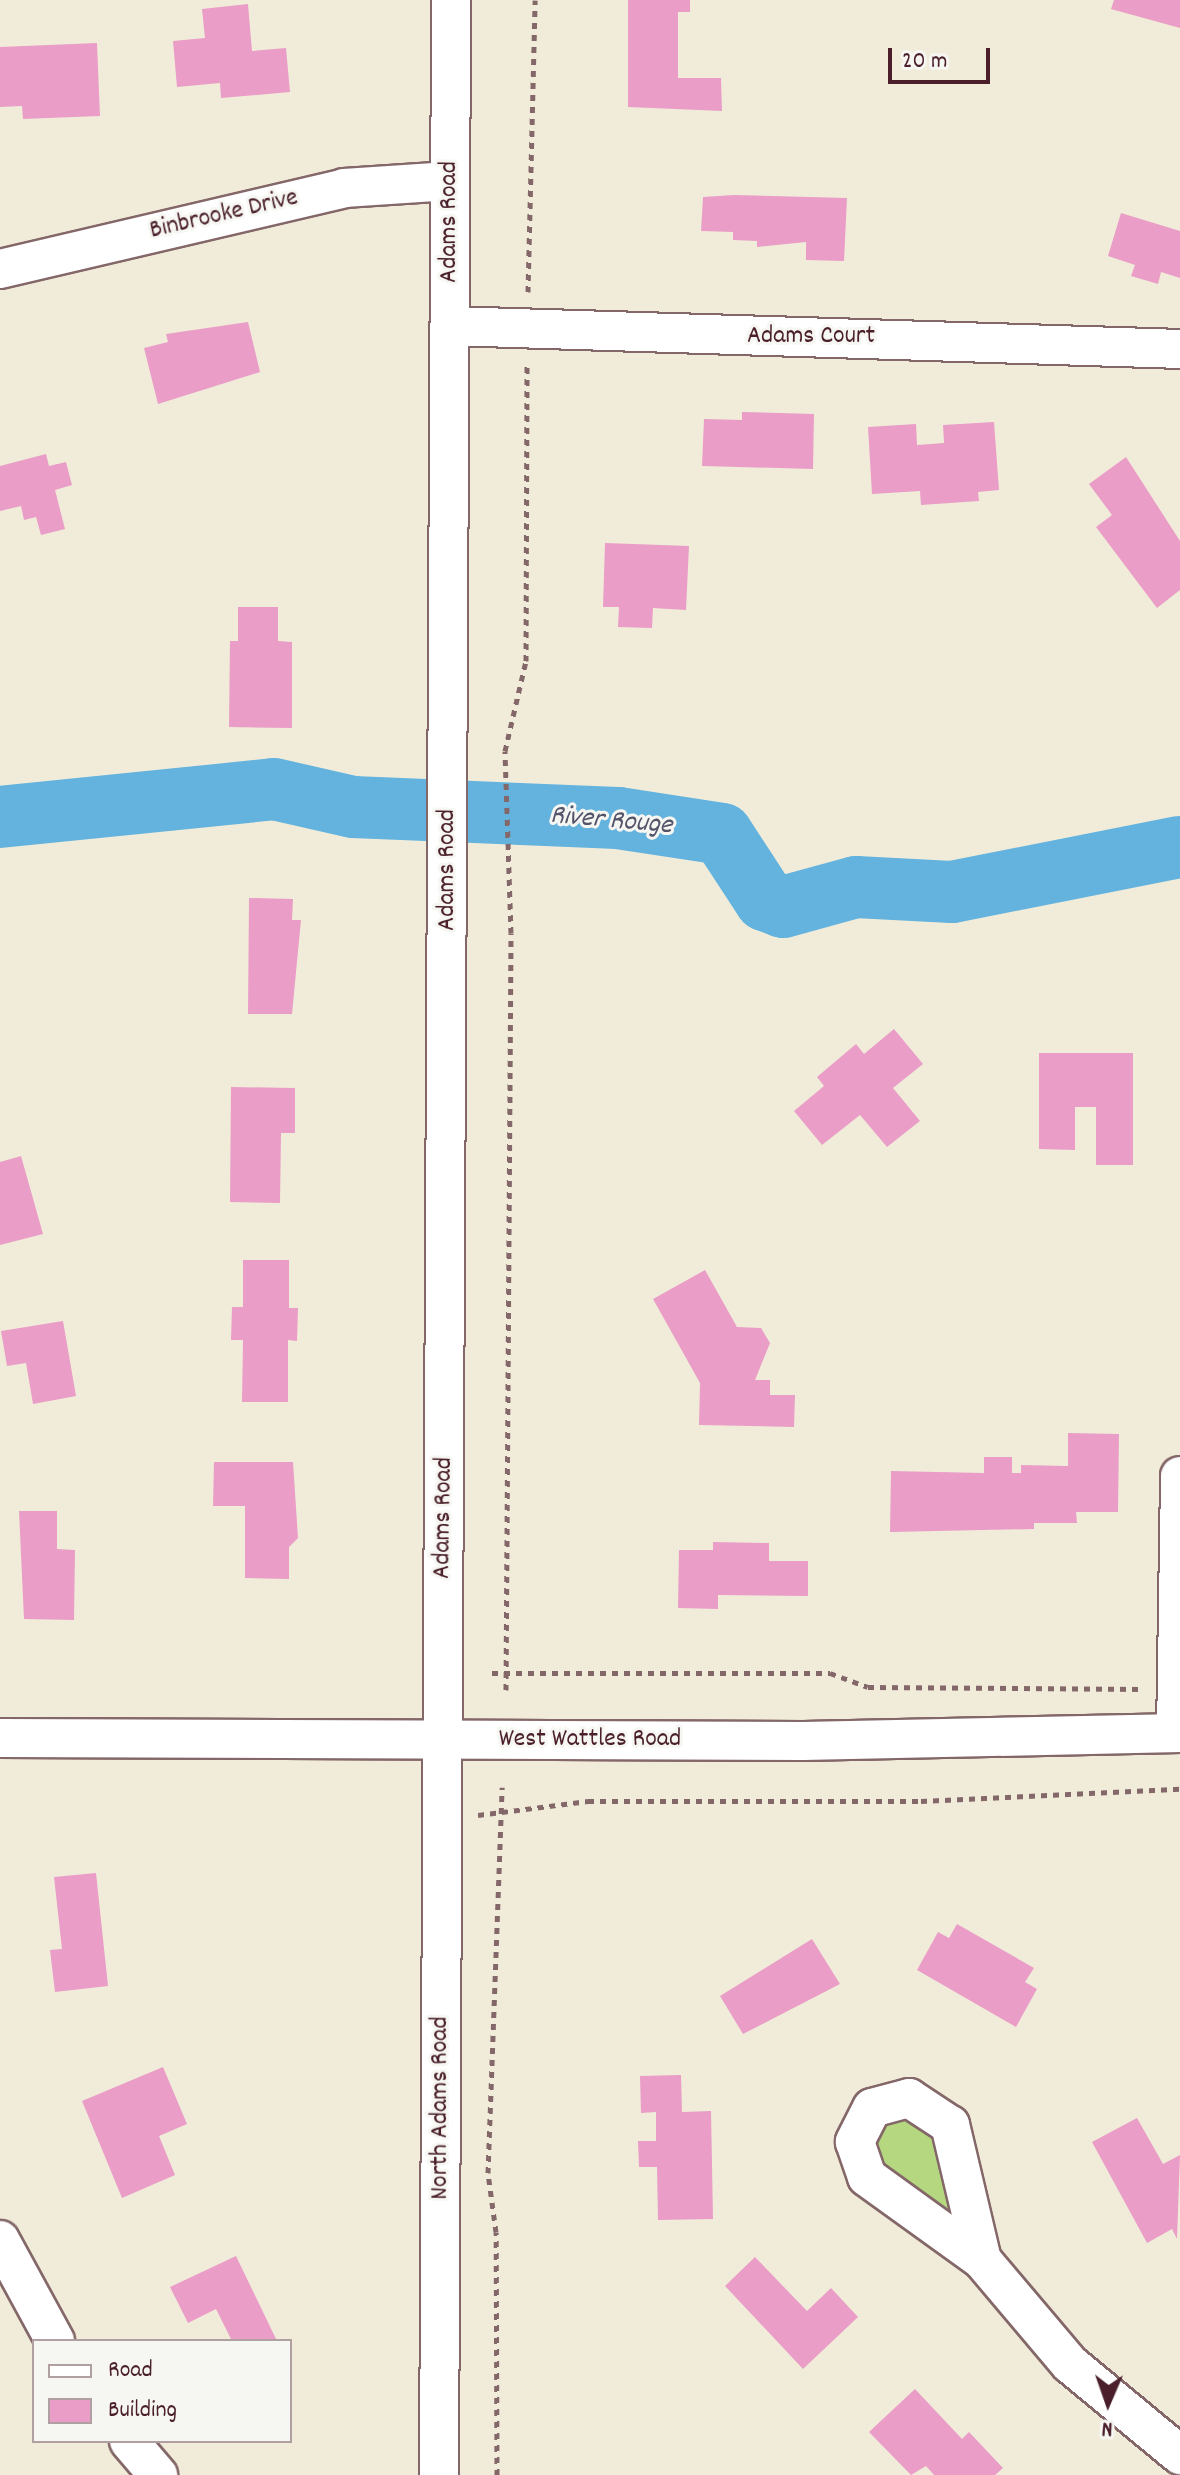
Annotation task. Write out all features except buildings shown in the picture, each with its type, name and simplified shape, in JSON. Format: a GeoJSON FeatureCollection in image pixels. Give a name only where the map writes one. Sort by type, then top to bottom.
{"type":"FeatureCollection","features":[{"type":"Feature","properties":{"kind":"street","name":"Adams Road"},"geometry":{"type":"LineString","coordinates":[[442,1740],[451,0]]}},
{"type":"Feature","properties":{"kind":"street","name":"Binbrooke Drive"},"geometry":{"type":"LineString","coordinates":[[0,269],[344,188],[450,181]]}},
{"type":"Feature","properties":{"kind":"street","name":"Adams Court"},"geometry":{"type":"LineString","coordinates":[[450,326],[1177,352]]}},
{"type":"Feature","properties":{"kind":"street"},"geometry":{"type":"LineString","coordinates":[[1178,1733],[1180,1476]]}},
{"type":"Feature","properties":{"kind":"street","name":"West Wattles Road"},"geometry":{"type":"LineString","coordinates":[[0,1738],[442,1740],[1178,1733]]}},
{"type":"Feature","properties":{"kind":"street","name":"North Adams Road"},"geometry":{"type":"LineString","coordinates":[[439,2475],[442,1740]]}},
{"type":"Feature","properties":{"kind":"street"},"geometry":{"type":"LineString","coordinates":[[0,2240],[54,2339]]}},
{"type":"Feature","properties":{"kind":"street"},"geometry":{"type":"LineString","coordinates":[[982,2260],[1070,2364],[1180,2455]]}},
{"type":"Feature","properties":{"kind":"street"},"geometry":{"type":"LineString","coordinates":[[131,2443],[158,2475]]}},
{"type":"Feature","properties":{"kind":"path"},"geometry":{"type":"LineString","coordinates":[[528,300],[535,0]]}},
{"type":"Feature","properties":{"kind":"path"},"geometry":{"type":"LineString","coordinates":[[506,1690],[505,751],[526,661],[527,346]]}},
{"type":"Feature","properties":{"kind":"path"},"geometry":{"type":"LineString","coordinates":[[492,1673],[830,1673],[868,1687],[1178,1689]]}},
{"type":"Feature","properties":{"kind":"path"},"geometry":{"type":"LineString","coordinates":[[497,2475],[496,2232],[488,2173],[504,1815],[502,1787]]}},
{"type":"Feature","properties":{"kind":"path"},"geometry":{"type":"LineString","coordinates":[[478,1815],[504,1815],[588,1801],[921,1801],[1180,1789]]}},
{"type":"Feature","properties":{"kind":"green space"},"geometry":{"type":"Polygon","coordinates":[[[907,2114],[941,2142],[951,2211],[882,2166],[874,2144],[879,2124],[907,2114]]]}},
{"type":"Feature","properties":{"kind":"waterway","name":"River Rouge"},"geometry":{"type":"LineString","coordinates":[[0,817],[274,789],[353,807],[618,818],[722,834],[765,900],[783,907],[856,887],[952,892],[1180,847]]}}]}
